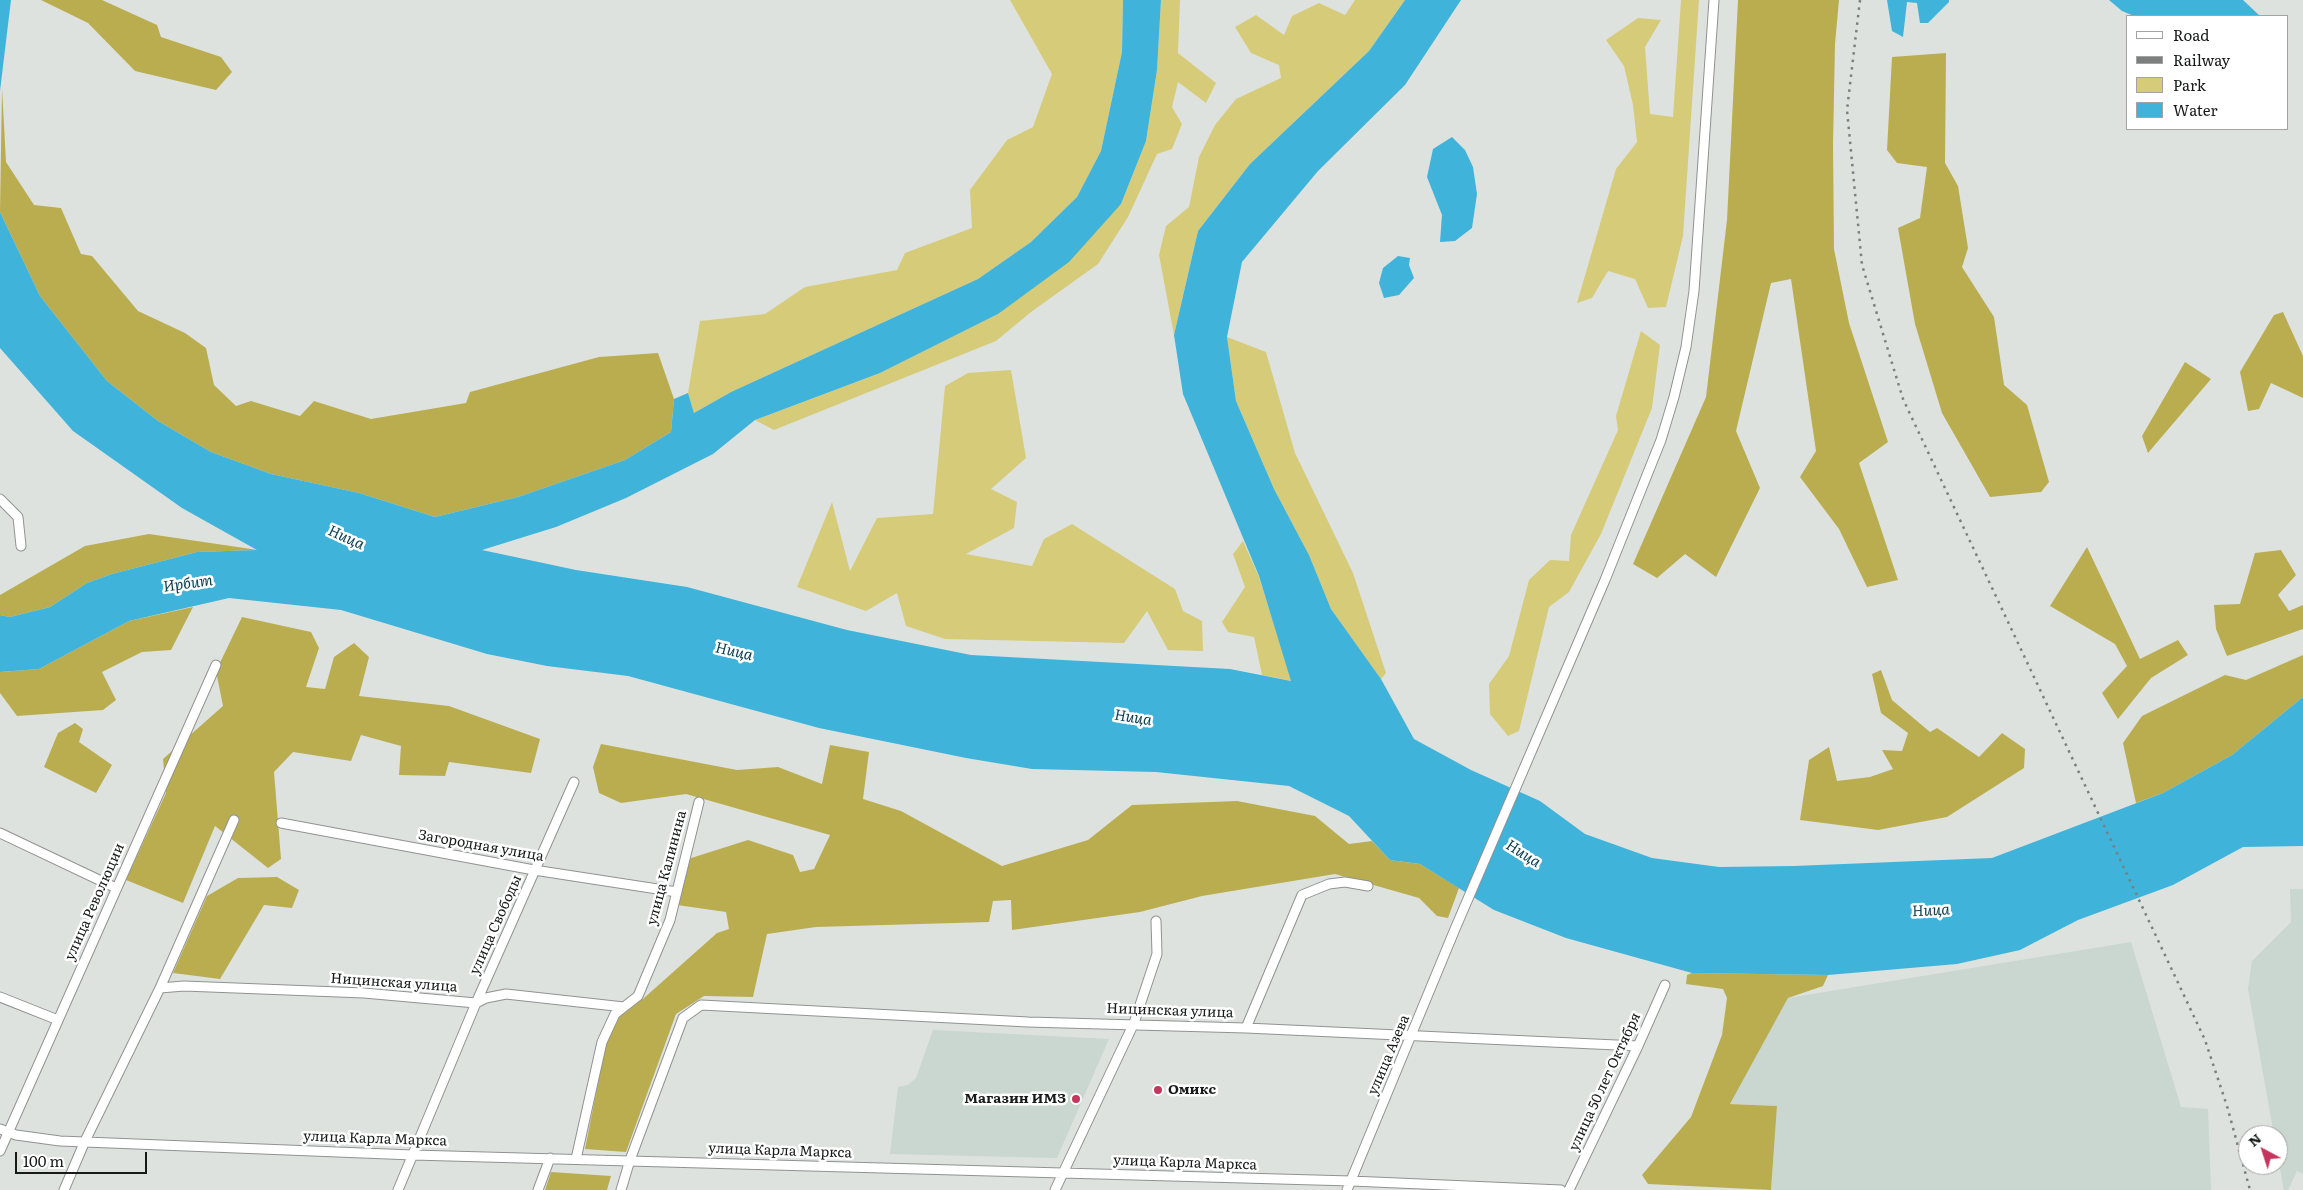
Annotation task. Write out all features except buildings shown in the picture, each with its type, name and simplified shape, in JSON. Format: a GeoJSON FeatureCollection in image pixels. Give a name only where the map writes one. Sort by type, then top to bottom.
{"type":"FeatureCollection","features":[{"type":"Feature","properties":{"kind":"street","name":"улица Азева"},"geometry":{"type":"LineString","coordinates":[[1349,1186],[1455,929],[1606,580],[1661,440],[1686,347],[1694,291],[1714,0]]}},
{"type":"Feature","properties":{"kind":"street"},"geometry":{"type":"LineString","coordinates":[[0,499],[18,517],[21,546]]}},
{"type":"Feature","properties":{"kind":"street","name":"улица Революции"},"geometry":{"type":"LineString","coordinates":[[0,1151],[4,1130],[58,1020],[216,665]]}},
{"type":"Feature","properties":{"kind":"street","name":"улица Свободы"},"geometry":{"type":"LineString","coordinates":[[398,1190],[476,1003],[574,782]]}},
{"type":"Feature","properties":{"kind":"street","name":"улица Калинина"},"geometry":{"type":"LineString","coordinates":[[576,1159],[602,1042],[615,1014],[638,996],[670,920],[699,802]]}},
{"type":"Feature","properties":{"kind":"street"},"geometry":{"type":"LineString","coordinates":[[64,1190],[84,1142],[160,988],[234,820]]}},
{"type":"Feature","properties":{"kind":"street","name":"Загородная улица"},"geometry":{"type":"LineString","coordinates":[[281,822],[534,870],[677,892]]}},
{"type":"Feature","properties":{"kind":"street"},"geometry":{"type":"LineString","coordinates":[[0,833],[116,888]]}},
{"type":"Feature","properties":{"kind":"street"},"geometry":{"type":"LineString","coordinates":[[1246,1028],[1302,895],[1329,884],[1344,882],[1368,886]]}},
{"type":"Feature","properties":{"kind":"street"},"geometry":{"type":"LineString","coordinates":[[1055,1190],[1134,1023],[1157,954],[1156,921]]}},
{"type":"Feature","properties":{"kind":"street","name":"улица 50 лет Октября"},"geometry":{"type":"LineString","coordinates":[[1569,1190],[1638,1046],[1664,984]]}},
{"type":"Feature","properties":{"kind":"street","name":"Ницинская улица"},"geometry":{"type":"LineString","coordinates":[[160,988],[184,986],[364,993],[476,1003],[486,998],[506,994],[624,1007]]}},
{"type":"Feature","properties":{"kind":"street"},"geometry":{"type":"LineString","coordinates":[[0,997],[58,1020]]}},
{"type":"Feature","properties":{"kind":"street","name":"Ницинская улица"},"geometry":{"type":"LineString","coordinates":[[630,1160],[683,1018],[701,1005],[1028,1022],[1134,1023],[1638,1046]]}},
{"type":"Feature","properties":{"kind":"street","name":"улица Карла Маркса"},"geometry":{"type":"LineString","coordinates":[[4,1130],[60,1141],[84,1142],[413,1154],[1062,1173],[1349,1186],[1561,1190]]}},
{"type":"Feature","properties":{"kind":"street"},"geometry":{"type":"LineString","coordinates":[[538,1190],[550,1158]]}},
{"type":"Feature","properties":{"kind":"street"},"geometry":{"type":"LineString","coordinates":[[621,1190],[630,1160]]}},
{"type":"Feature","properties":{"kind":"shaded area"},"geometry":{"type":"Polygon","coordinates":[[[41,0],[102,0],[157,25],[161,37],[221,57],[232,72],[216,90],[135,71],[88,23],[41,0]]]}},
{"type":"Feature","properties":{"kind":"shaded area"},"geometry":{"type":"Polygon","coordinates":[[[1738,0],[1839,0],[1835,44],[1833,145],[1834,249],[1849,323],[1888,442],[1859,463],[1898,580],[1867,587],[1839,529],[1800,477],[1816,451],[1791,279],[1771,283],[1736,431],[1760,488],[1716,577],[1685,554],[1657,578],[1633,564],[1706,397],[1727,220],[1738,0]]]}},
{"type":"Feature","properties":{"kind":"shaded area"},"geometry":{"type":"Polygon","coordinates":[[[1946,53],[1945,163],[1958,186],[1968,248],[1962,267],[1994,317],[2004,385],[2027,405],[2049,482],[2041,492],[1990,497],[1942,413],[1915,324],[1898,228],[1920,218],[1927,167],[1897,163],[1887,150],[1892,57],[1946,53]]]}},
{"type":"Feature","properties":{"kind":"shaded area"},"geometry":{"type":"Polygon","coordinates":[[[2,88],[6,162],[34,205],[61,208],[81,254],[92,256],[138,311],[185,333],[206,348],[214,385],[236,406],[251,401],[300,416],[314,401],[371,419],[466,403],[470,392],[599,357],[658,353],[674,399],[671,432],[625,460],[518,497],[435,517],[359,493],[271,474],[211,452],[158,421],[107,381],[40,296],[0,212],[2,88]]]}},
{"type":"Feature","properties":{"kind":"shaded area"},"geometry":{"type":"Polygon","coordinates":[[[2283,312],[2303,356],[2303,398],[2271,383],[2259,409],[2248,411],[2240,372],[2274,315],[2283,312]]]}},
{"type":"Feature","properties":{"kind":"shaded area"},"geometry":{"type":"Polygon","coordinates":[[[2185,362],[2211,379],[2148,453],[2142,436],[2185,362]]]}},
{"type":"Feature","properties":{"kind":"shaded area"},"geometry":{"type":"Polygon","coordinates":[[[149,534],[258,550],[197,552],[112,574],[87,583],[50,607],[10,617],[0,615],[0,595],[85,546],[149,534]]]}},
{"type":"Feature","properties":{"kind":"shaded area"},"geometry":{"type":"Polygon","coordinates":[[[2087,547],[2140,659],[2178,640],[2188,655],[2151,678],[2118,719],[2102,693],[2127,666],[2115,644],[2050,606],[2087,547]]]}},
{"type":"Feature","properties":{"kind":"shaded area"},"geometry":{"type":"Polygon","coordinates":[[[2281,550],[2296,575],[2278,595],[2289,611],[2303,605],[2303,629],[2227,656],[2216,629],[2214,605],[2240,604],[2255,553],[2281,550]]]}},
{"type":"Feature","properties":{"kind":"shaded area"},"geometry":{"type":"Polygon","coordinates":[[[193,607],[171,650],[142,652],[102,672],[116,700],[103,710],[17,716],[0,693],[0,672],[39,669],[129,621],[193,607]]]}},
{"type":"Feature","properties":{"kind":"shaded area"},"geometry":{"type":"Polygon","coordinates":[[[242,617],[311,632],[319,648],[306,687],[325,689],[334,657],[354,643],[369,657],[359,696],[449,706],[540,739],[531,773],[449,762],[445,776],[399,775],[401,746],[361,735],[351,761],[293,752],[274,772],[281,859],[268,868],[215,826],[183,903],[126,880],[166,793],[163,759],[223,706],[216,671],[242,617]]]}},
{"type":"Feature","properties":{"kind":"shaded area"},"geometry":{"type":"Polygon","coordinates":[[[2303,655],[2303,697],[2232,755],[2163,793],[2136,803],[2123,743],[2142,716],[2225,675],[2246,680],[2303,655]]]}},
{"type":"Feature","properties":{"kind":"shaded area"},"geometry":{"type":"Polygon","coordinates":[[[1881,670],[1892,700],[1930,732],[1937,728],[1979,757],[2002,733],[2025,749],[2024,768],[1947,817],[1878,830],[1800,820],[1809,760],[1829,747],[1837,781],[1870,777],[1893,769],[1882,750],[1902,751],[1908,733],[1881,713],[1872,674],[1881,670]]]}},
{"type":"Feature","properties":{"kind":"shaded area"},"geometry":{"type":"Polygon","coordinates":[[[75,723],[83,729],[79,742],[112,765],[96,793],[44,767],[58,733],[75,723]]]}},
{"type":"Feature","properties":{"kind":"shaded area"},"geometry":{"type":"Polygon","coordinates":[[[601,744],[737,770],[778,767],[822,784],[830,745],[869,752],[863,799],[901,811],[1002,866],[1088,840],[1132,805],[1237,801],[1315,816],[1349,844],[1372,841],[1390,860],[1420,864],[1459,888],[1448,918],[1437,916],[1419,898],[1335,874],[1202,896],[1140,912],[1012,930],[1011,900],[993,901],[989,922],[816,927],[767,934],[753,997],[704,996],[676,1014],[626,1152],[585,1149],[606,1043],[618,1018],[644,998],[717,933],[729,929],[726,912],[677,905],[688,859],[748,840],[793,855],[800,872],[814,869],[830,835],[686,794],[621,803],[599,793],[593,767],[601,744]]]}},
{"type":"Feature","properties":{"kind":"shaded area"},"geometry":{"type":"Polygon","coordinates":[[[277,877],[299,890],[292,908],[264,905],[220,979],[173,973],[207,896],[238,878],[277,877]]]}},
{"type":"Feature","properties":{"kind":"shaded area"},"geometry":{"type":"Polygon","coordinates":[[[2290,889],[2303,889],[2303,1174],[2297,1171],[2288,1190],[2284,1190],[2281,1175],[2288,1175],[2288,1125],[2272,1125],[2248,989],[2252,961],[2291,922],[2290,889]]]}},
{"type":"Feature","properties":{"kind":"shaded area"},"geometry":{"type":"Polygon","coordinates":[[[2131,942],[2181,1107],[2208,1109],[2211,1190],[1771,1190],[1777,1106],[1730,1104],[1788,998],[2131,942]]]}},
{"type":"Feature","properties":{"kind":"shaded area"},"geometry":{"type":"Polygon","coordinates":[[[1692,973],[1828,975],[1823,986],[1788,998],[1730,1104],[1777,1106],[1771,1190],[1648,1184],[1642,1175],[1691,1117],[1722,1035],[1727,998],[1723,989],[1686,984],[1687,975],[1692,973]]]}},
{"type":"Feature","properties":{"kind":"shaded area"},"geometry":{"type":"Polygon","coordinates":[[[933,1030],[1109,1039],[1057,1158],[890,1154],[898,1087],[908,1085],[916,1078],[933,1030]]]}},
{"type":"Feature","properties":{"kind":"shaded area"},"geometry":{"type":"Polygon","coordinates":[[[551,1172],[611,1176],[607,1190],[545,1190],[551,1172]]]}},
{"type":"Feature","properties":{"kind":"green space"},"geometry":{"type":"Polygon","coordinates":[[[1010,0],[1123,0],[1122,52],[1101,151],[1077,197],[1031,242],[978,279],[731,392],[694,413],[688,393],[700,321],[765,314],[805,287],[897,270],[905,253],[972,228],[970,190],[1007,140],[1033,127],[1052,74],[1010,0]]]}},
{"type":"Feature","properties":{"kind":"green space"},"geometry":{"type":"Polygon","coordinates":[[[1161,0],[1180,0],[1178,53],[1216,83],[1206,103],[1178,82],[1172,107],[1182,124],[1172,149],[1157,154],[1128,217],[1098,264],[1031,312],[996,341],[774,430],[755,420],[880,373],[998,314],[1121,204],[1146,141],[1157,70],[1161,0]]]}},
{"type":"Feature","properties":{"kind":"green space"},"geometry":{"type":"Polygon","coordinates":[[[1355,0],[1405,0],[1369,51],[1250,164],[1198,231],[1174,335],[1159,255],[1166,226],[1189,207],[1199,157],[1215,125],[1236,99],[1281,78],[1279,65],[1251,53],[1235,27],[1256,15],[1284,35],[1292,16],[1319,3],[1345,15],[1355,0]]]}},
{"type":"Feature","properties":{"kind":"green space"},"geometry":{"type":"Polygon","coordinates":[[[1681,0],[1699,0],[1683,236],[1666,307],[1648,308],[1635,279],[1608,271],[1592,298],[1577,303],[1616,169],[1637,142],[1633,105],[1624,66],[1606,40],[1638,18],[1661,20],[1645,47],[1650,114],[1673,117],[1681,0]]]}},
{"type":"Feature","properties":{"kind":"green space"},"geometry":{"type":"Polygon","coordinates":[[[1641,331],[1660,345],[1652,408],[1601,534],[1569,592],[1549,607],[1519,731],[1508,736],[1490,714],[1489,684],[1509,656],[1529,580],[1550,560],[1569,561],[1571,535],[1618,430],[1616,416],[1641,331]]]}},
{"type":"Feature","properties":{"kind":"green space"},"geometry":{"type":"Polygon","coordinates":[[[1227,337],[1266,352],[1295,453],[1353,573],[1386,673],[1381,679],[1331,609],[1309,555],[1274,489],[1236,401],[1227,337]]]}},
{"type":"Feature","properties":{"kind":"green space"},"geometry":{"type":"Polygon","coordinates":[[[1011,370],[1026,458],[991,489],[1017,502],[1014,528],[966,554],[1032,566],[1044,539],[1072,524],[1175,589],[1183,611],[1202,621],[1203,651],[1168,650],[1147,611],[1124,643],[945,639],[906,626],[897,593],[866,611],[797,587],[832,502],[850,571],[877,518],[933,514],[945,386],[968,373],[1011,370]]]}},
{"type":"Feature","properties":{"kind":"green space"},"geometry":{"type":"Polygon","coordinates":[[[1243,541],[1259,577],[1292,681],[1262,675],[1254,637],[1228,632],[1222,622],[1245,587],[1233,554],[1243,541]]]}},
{"type":"Feature","properties":{"kind":"water"},"geometry":{"type":"Polygon","coordinates":[[[0,0],[11,0],[0,91],[0,0]]]}},
{"type":"Feature","properties":{"kind":"water"},"geometry":{"type":"Polygon","coordinates":[[[1123,0],[1161,0],[1157,70],[1146,141],[1121,204],[1069,262],[998,314],[880,373],[755,420],[713,454],[626,498],[556,527],[482,550],[576,570],[687,587],[847,630],[971,655],[1230,669],[1291,681],[1259,576],[1183,394],[1174,335],[1198,231],[1250,164],[1369,51],[1405,0],[1461,0],[1405,85],[1318,171],[1242,262],[1227,337],[1236,401],[1274,489],[1309,555],[1331,609],[1381,679],[1414,739],[1471,770],[1540,801],[1585,834],[1652,858],[1719,867],[1992,858],[2163,793],[2232,755],[2303,697],[2303,846],[2243,847],[2173,885],[2078,920],[2020,950],[1957,964],[1828,975],[1692,973],[1566,938],[1494,910],[1420,864],[1390,860],[1349,816],[1289,786],[1156,772],[1032,769],[966,758],[819,728],[628,676],[547,666],[487,654],[341,610],[229,598],[129,621],[39,669],[0,672],[0,615],[10,617],[50,607],[87,583],[112,574],[197,552],[257,550],[182,508],[73,431],[0,348],[0,212],[40,296],[107,381],[158,421],[211,452],[271,474],[359,493],[435,517],[518,497],[625,460],[671,432],[674,399],[688,393],[694,413],[731,392],[978,279],[1031,242],[1077,197],[1101,151],[1122,52],[1123,0]]]}},
{"type":"Feature","properties":{"kind":"water"},"geometry":{"type":"Polygon","coordinates":[[[1887,0],[1949,0],[1949,2],[1928,23],[1920,23],[1917,3],[1907,2],[1903,37],[1892,31],[1887,0]]]}},
{"type":"Feature","properties":{"kind":"water"},"geometry":{"type":"Polygon","coordinates":[[[2109,0],[2243,0],[2259,15],[2132,15],[2122,11],[2109,0]]]}},
{"type":"Feature","properties":{"kind":"water"},"geometry":{"type":"Polygon","coordinates":[[[1452,137],[1465,150],[1473,167],[1477,194],[1472,228],[1455,241],[1440,242],[1442,215],[1427,177],[1433,149],[1452,137]]]}},
{"type":"Feature","properties":{"kind":"water"},"geometry":{"type":"Polygon","coordinates":[[[1398,256],[1410,258],[1409,265],[1414,278],[1399,295],[1384,298],[1379,283],[1383,268],[1398,256]]]}},
{"type":"Feature","properties":{"kind":"railway"},"geometry":{"type":"LineString","coordinates":[[1860,0],[1847,110],[1862,265],[1903,399],[2205,1040],[2227,1106],[2250,1190]]}},
{"type":"Feature","properties":{"kind":"place","name":"Омикс"},"geometry":{"type":"Point","coordinates":[1158,1090]}},
{"type":"Feature","properties":{"kind":"place","name":"Магазин ИМЗ"},"geometry":{"type":"Point","coordinates":[1076,1099]}},
{"type":"Feature","properties":{"kind":"water label","name":"Ница"},"geometry":{"type":"Point","coordinates":[346,538]}},
{"type":"Feature","properties":{"kind":"water label","name":"Ирбит"},"geometry":{"type":"Point","coordinates":[188,584]}},
{"type":"Feature","properties":{"kind":"water label","name":"Ница"},"geometry":{"type":"Point","coordinates":[734,652]}},
{"type":"Feature","properties":{"kind":"water label","name":"Ница"},"geometry":{"type":"Point","coordinates":[1133,718]}},
{"type":"Feature","properties":{"kind":"water label","name":"Ница"},"geometry":{"type":"Point","coordinates":[1523,854]}},
{"type":"Feature","properties":{"kind":"water label","name":"Ница"},"geometry":{"type":"Point","coordinates":[1931,911]}}]}
